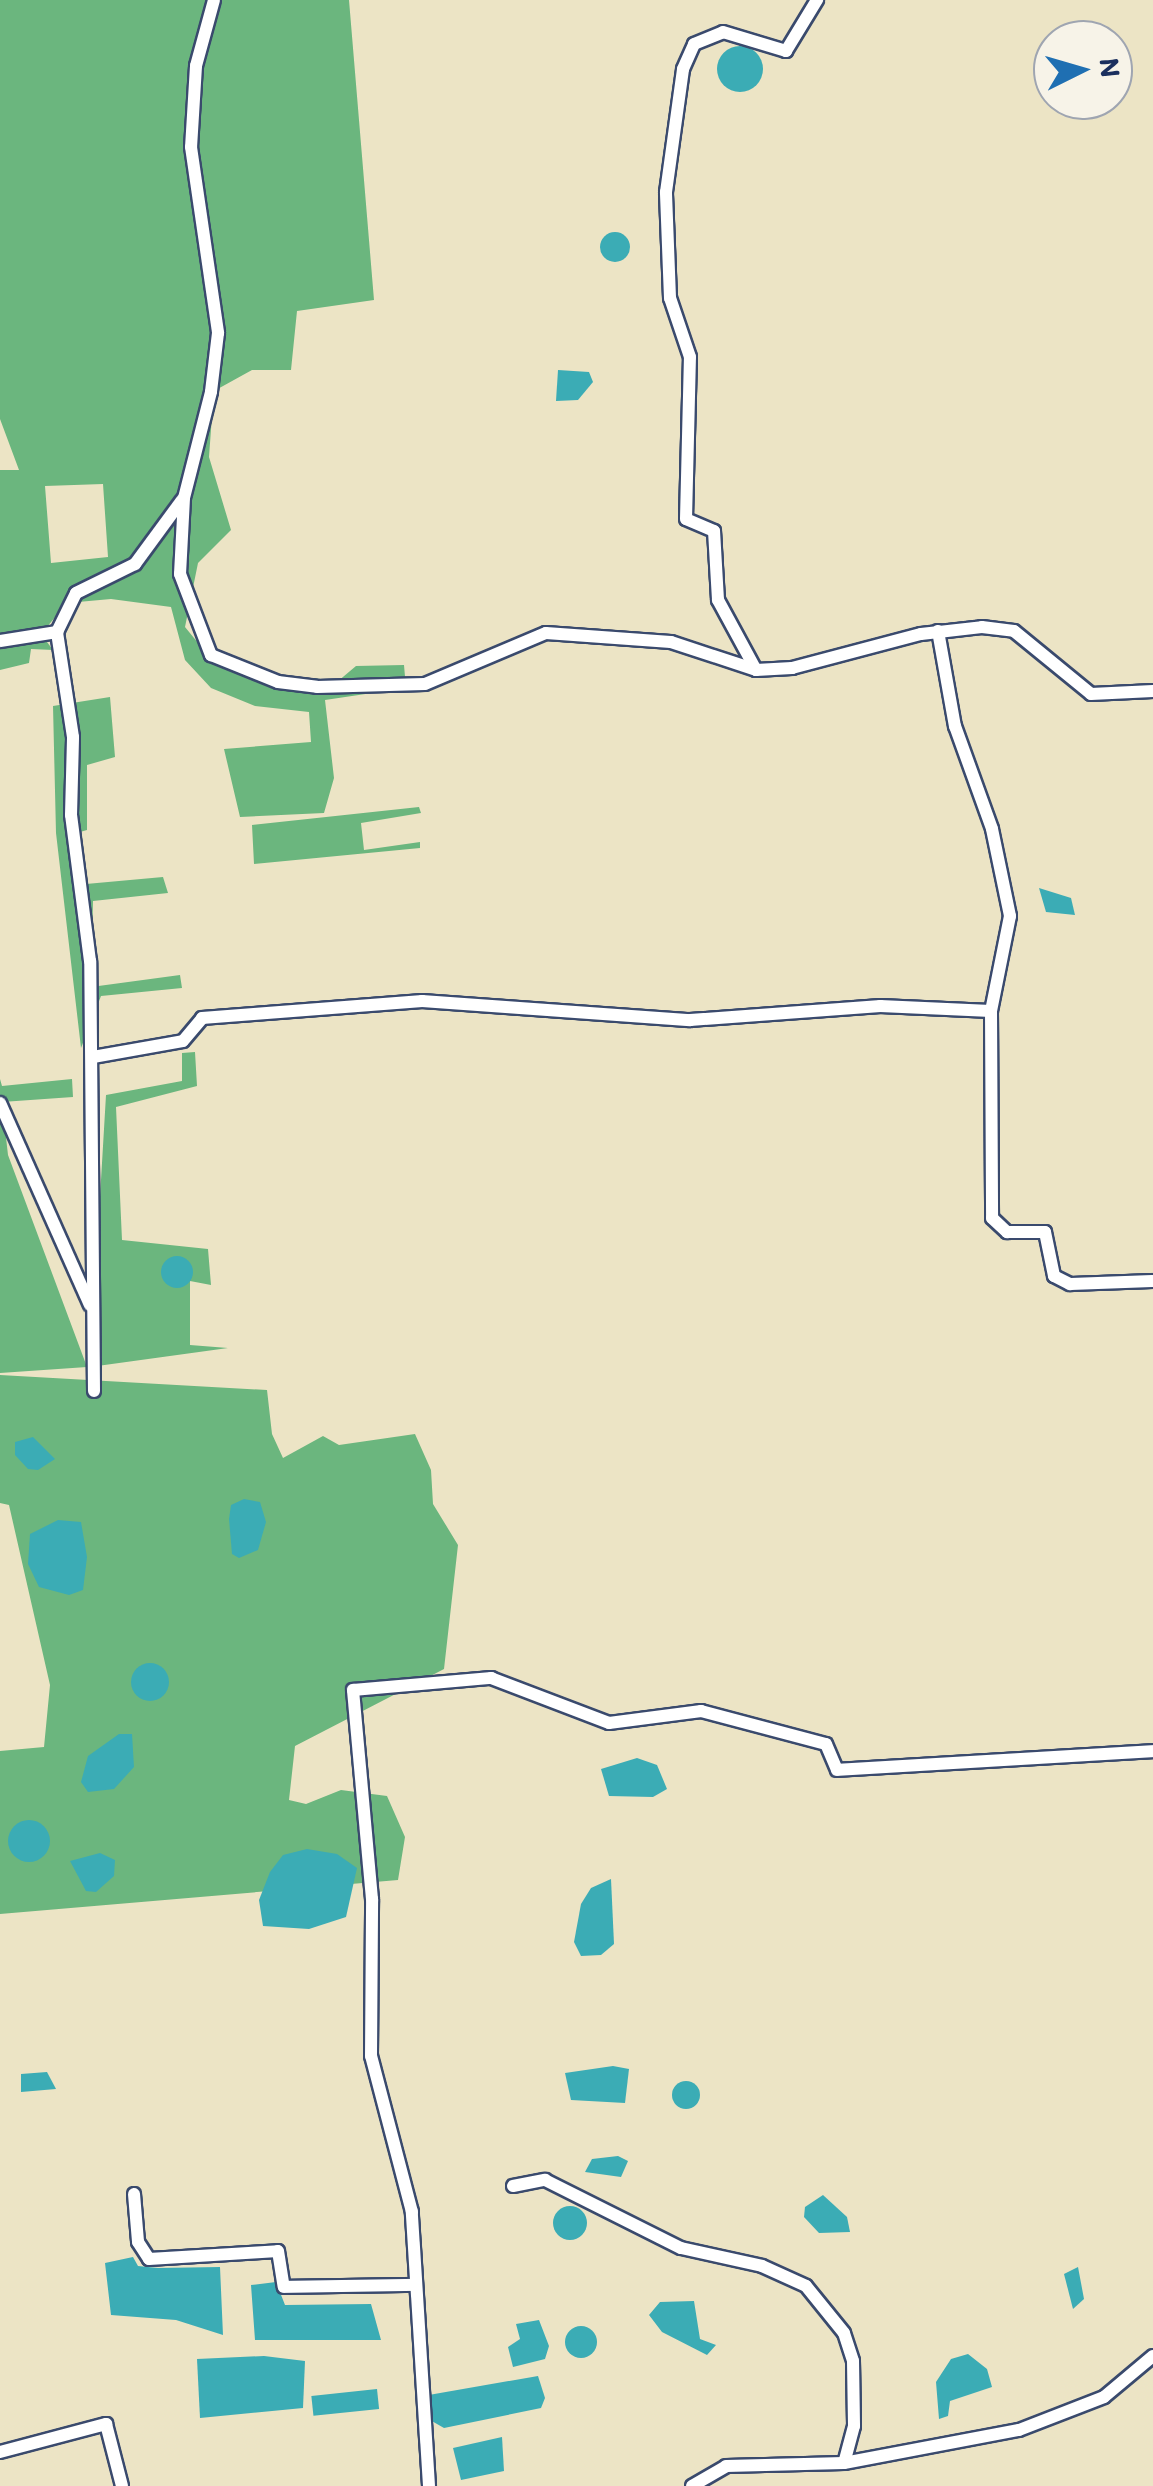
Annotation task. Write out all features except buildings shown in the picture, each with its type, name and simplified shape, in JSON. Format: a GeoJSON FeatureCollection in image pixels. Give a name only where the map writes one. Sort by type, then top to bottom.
{"type":"FeatureCollection","features":[{"type":"Feature","properties":{"kind":"street"},"geometry":{"type":"LineString","coordinates":[[214,0],[196,66],[192,147],[218,333],[212,392],[184,498],[180,574],[211,655],[278,682],[316,687],[434,682],[546,633],[655,639],[756,670],[825,662],[938,631],[1014,630],[1091,694],[1153,691]]}},
{"type":"Feature","properties":{"kind":"street"},"geometry":{"type":"LineString","coordinates":[[756,670],[718,600],[714,531],[686,519],[690,357],[670,298],[666,192],[683,69],[694,44],[723,32],[786,52],[817,0]]}},
{"type":"Feature","properties":{"kind":"street"},"geometry":{"type":"LineString","coordinates":[[94,1392],[90,960],[71,816],[72,737],[56,632],[76,593],[135,564],[184,498]]}},
{"type":"Feature","properties":{"kind":"street"},"geometry":{"type":"LineString","coordinates":[[938,631],[955,726],[992,828],[1010,916],[992,1011],[994,1225],[1006,1232],[1045,1232],[1054,1276],[1070,1284],[1153,1281]]}},
{"type":"Feature","properties":{"kind":"street"},"geometry":{"type":"LineString","coordinates":[[0,641],[56,632]]}},
{"type":"Feature","properties":{"kind":"street"},"geometry":{"type":"LineString","coordinates":[[93,1057],[183,1041],[202,1018],[422,1001],[690,1020],[880,1006],[992,1011]]}},
{"type":"Feature","properties":{"kind":"street"},"geometry":{"type":"LineString","coordinates":[[0,1104],[91,1307]]}},
{"type":"Feature","properties":{"kind":"street"},"geometry":{"type":"LineString","coordinates":[[429,2486],[412,2212],[371,2056],[371,1883],[353,1690],[491,1678],[610,1723],[700,1711],[826,1744],[837,1770],[1153,1751]]}},
{"type":"Feature","properties":{"kind":"street"},"geometry":{"type":"LineString","coordinates":[[513,2186],[545,2180],[681,2248],[762,2266],[806,2286],[844,2333],[853,2361],[854,2426],[844,2463]]}},
{"type":"Feature","properties":{"kind":"street"},"geometry":{"type":"LineString","coordinates":[[134,2194],[138,2242],[149,2260],[278,2251],[284,2287],[415,2285]]}},
{"type":"Feature","properties":{"kind":"street"},"geometry":{"type":"LineString","coordinates":[[692,2486],[720,2469],[844,2463],[1019,2430],[1104,2397],[1153,2356]]}},
{"type":"Feature","properties":{"kind":"street"},"geometry":{"type":"LineString","coordinates":[[0,2452],[106,2424],[122,2486]]}},
{"type":"Feature","properties":{"kind":"street"},"geometry":{"type":"LineString","coordinates":[[718,2486],[720,2469]]}},
{"type":"Feature","properties":{"kind":"green space"},"geometry":{"type":"Polygon","coordinates":[[[0,0],[214,0],[196,66],[191,147],[218,333],[209,457],[231,530],[198,563],[185,627],[212,660],[240,665],[264,685],[294,690],[314,678],[337,682],[356,666],[404,665],[406,688],[325,700],[334,778],[324,813],[240,817],[224,749],[311,742],[309,712],[255,706],[211,688],[185,660],[171,607],[111,599],[67,603],[41,634],[53,650],[31,649],[29,663],[0,670],[0,470],[19,470],[0,419],[0,0]],[[103,484],[45,486],[51,563],[108,557],[103,484]]]}},
{"type":"Feature","properties":{"kind":"green space"},"geometry":{"type":"Polygon","coordinates":[[[218,0],[349,0],[374,300],[297,311],[291,370],[252,370],[214,391],[222,332],[194,147],[199,67],[218,0]]]}},
{"type":"Feature","properties":{"kind":"green space"},"geometry":{"type":"Polygon","coordinates":[[[110,697],[115,757],[87,765],[87,830],[80,832],[86,884],[163,877],[168,893],[93,901],[91,987],[180,975],[182,988],[101,996],[81,1048],[56,833],[53,706],[110,697]]]}},
{"type":"Feature","properties":{"kind":"green space"},"geometry":{"type":"Polygon","coordinates":[[[419,807],[421,813],[361,823],[364,850],[420,842],[420,848],[254,864],[252,825],[419,807]]]}},
{"type":"Feature","properties":{"kind":"green space"},"geometry":{"type":"Polygon","coordinates":[[[195,1052],[197,1086],[116,1107],[122,1240],[208,1249],[211,1285],[190,1281],[190,1345],[228,1348],[90,1367],[106,1095],[182,1081],[182,1053],[195,1052]]]}},
{"type":"Feature","properties":{"kind":"green space"},"geometry":{"type":"Polygon","coordinates":[[[0,1079],[2,1086],[72,1079],[73,1097],[2,1102],[8,1155],[87,1367],[0,1373],[0,1079]]]}},
{"type":"Feature","properties":{"kind":"green space"},"geometry":{"type":"Polygon","coordinates":[[[0,1375],[267,1390],[272,1434],[283,1458],[323,1436],[339,1445],[415,1434],[431,1470],[433,1504],[458,1545],[444,1669],[295,1746],[289,1800],[306,1804],[341,1790],[387,1796],[405,1837],[398,1880],[0,1914],[0,1751],[44,1747],[50,1685],[9,1505],[0,1503],[0,1375]]]}},
{"type":"Feature","properties":{"kind":"water"},"geometry":{"type":"Polygon","coordinates":[[[740,46],[757,52],[763,69],[757,86],[740,92],[723,86],[717,69],[723,52],[740,46]]]}},
{"type":"Feature","properties":{"kind":"water"},"geometry":{"type":"Polygon","coordinates":[[[615,232],[626,236],[630,247],[626,258],[615,262],[604,258],[600,247],[604,236],[615,232]]]}},
{"type":"Feature","properties":{"kind":"water"},"geometry":{"type":"Polygon","coordinates":[[[558,370],[589,372],[593,382],[578,400],[556,401],[558,370]]]}},
{"type":"Feature","properties":{"kind":"water"},"geometry":{"type":"Polygon","coordinates":[[[1039,888],[1071,898],[1075,915],[1046,912],[1039,888]]]}},
{"type":"Feature","properties":{"kind":"water"},"geometry":{"type":"Polygon","coordinates":[[[177,1256],[189,1260],[193,1272],[189,1284],[177,1288],[165,1284],[161,1272],[165,1260],[177,1256]]]}},
{"type":"Feature","properties":{"kind":"water"},"geometry":{"type":"Polygon","coordinates":[[[33,1437],[55,1459],[38,1470],[28,1469],[15,1455],[15,1442],[33,1437]]]}},
{"type":"Feature","properties":{"kind":"water"},"geometry":{"type":"Polygon","coordinates":[[[244,1499],[260,1502],[266,1522],[258,1550],[239,1558],[232,1554],[229,1519],[231,1505],[244,1499]]]}},
{"type":"Feature","properties":{"kind":"water"},"geometry":{"type":"Polygon","coordinates":[[[58,1520],[81,1522],[87,1557],[83,1590],[69,1595],[39,1587],[28,1564],[30,1534],[58,1520]]]}},
{"type":"Feature","properties":{"kind":"water"},"geometry":{"type":"Polygon","coordinates":[[[150,1663],[163,1669],[169,1682],[163,1695],[150,1701],[137,1695],[131,1682],[137,1669],[150,1663]]]}},
{"type":"Feature","properties":{"kind":"water"},"geometry":{"type":"Polygon","coordinates":[[[119,1734],[132,1734],[134,1767],[114,1789],[88,1792],[81,1782],[88,1756],[119,1734]]]}},
{"type":"Feature","properties":{"kind":"water"},"geometry":{"type":"Polygon","coordinates":[[[637,1758],[657,1765],[667,1789],[653,1797],[609,1796],[601,1769],[637,1758]]]}},
{"type":"Feature","properties":{"kind":"water"},"geometry":{"type":"Polygon","coordinates":[[[29,1820],[44,1826],[50,1841],[44,1856],[29,1862],[14,1856],[8,1841],[14,1826],[29,1820]]]}},
{"type":"Feature","properties":{"kind":"water"},"geometry":{"type":"Polygon","coordinates":[[[307,1849],[337,1854],[357,1868],[346,1917],[309,1929],[263,1926],[259,1900],[270,1872],[283,1855],[307,1849]]]}},
{"type":"Feature","properties":{"kind":"water"},"geometry":{"type":"Polygon","coordinates":[[[100,1853],[115,1860],[114,1876],[96,1892],[86,1891],[70,1861],[100,1853]]]}},
{"type":"Feature","properties":{"kind":"water"},"geometry":{"type":"Polygon","coordinates":[[[611,1879],[614,1944],[601,1955],[581,1956],[574,1942],[581,1904],[591,1888],[611,1879]]]}},
{"type":"Feature","properties":{"kind":"water"},"geometry":{"type":"Polygon","coordinates":[[[613,2066],[629,2069],[625,2103],[571,2100],[565,2073],[613,2066]]]}},
{"type":"Feature","properties":{"kind":"water"},"geometry":{"type":"Polygon","coordinates":[[[47,2072],[56,2089],[21,2092],[21,2074],[47,2072]]]}},
{"type":"Feature","properties":{"kind":"water"},"geometry":{"type":"Polygon","coordinates":[[[686,2081],[696,2085],[700,2095],[696,2105],[686,2109],[676,2105],[672,2095],[676,2085],[686,2081]]]}},
{"type":"Feature","properties":{"kind":"water"},"geometry":{"type":"Polygon","coordinates":[[[618,2156],[628,2161],[621,2177],[585,2172],[592,2159],[618,2156]]]}},
{"type":"Feature","properties":{"kind":"water"},"geometry":{"type":"Polygon","coordinates":[[[823,2195],[847,2217],[850,2232],[819,2233],[804,2217],[805,2207],[823,2195]]]}},
{"type":"Feature","properties":{"kind":"water"},"geometry":{"type":"Polygon","coordinates":[[[570,2206],[582,2211],[587,2223],[582,2235],[570,2240],[558,2235],[553,2223],[558,2211],[570,2206]]]}},
{"type":"Feature","properties":{"kind":"water"},"geometry":{"type":"Polygon","coordinates":[[[133,2257],[138,2266],[220,2267],[223,2335],[176,2320],[111,2315],[105,2263],[133,2257]]]}},
{"type":"Feature","properties":{"kind":"water"},"geometry":{"type":"Polygon","coordinates":[[[1078,2267],[1084,2299],[1073,2309],[1064,2274],[1078,2267]]]}},
{"type":"Feature","properties":{"kind":"water"},"geometry":{"type":"Polygon","coordinates":[[[276,2282],[285,2305],[371,2304],[381,2340],[255,2340],[251,2285],[276,2282]]]}},
{"type":"Feature","properties":{"kind":"water"},"geometry":{"type":"Polygon","coordinates":[[[694,2301],[700,2339],[716,2345],[707,2355],[662,2332],[649,2315],[660,2302],[694,2301]]]}},
{"type":"Feature","properties":{"kind":"water"},"geometry":{"type":"Polygon","coordinates":[[[539,2320],[549,2346],[545,2359],[513,2367],[508,2347],[520,2339],[516,2324],[539,2320]]]}},
{"type":"Feature","properties":{"kind":"water"},"geometry":{"type":"Polygon","coordinates":[[[581,2326],[592,2331],[597,2342],[592,2353],[581,2358],[570,2353],[565,2342],[570,2331],[581,2326]]]}},
{"type":"Feature","properties":{"kind":"water"},"geometry":{"type":"Polygon","coordinates":[[[968,2354],[987,2369],[992,2387],[950,2401],[948,2416],[939,2419],[936,2382],[951,2359],[968,2354]]]}},
{"type":"Feature","properties":{"kind":"water"},"geometry":{"type":"Polygon","coordinates":[[[264,2356],[305,2361],[303,2408],[200,2418],[197,2359],[264,2356]]]}},
{"type":"Feature","properties":{"kind":"water"},"geometry":{"type":"Polygon","coordinates":[[[538,2376],[545,2398],[541,2408],[444,2428],[430,2420],[423,2396],[538,2376]]]}},
{"type":"Feature","properties":{"kind":"water"},"geometry":{"type":"Polygon","coordinates":[[[377,2389],[379,2409],[313,2416],[311,2396],[377,2389]]]}},
{"type":"Feature","properties":{"kind":"water"},"geometry":{"type":"Polygon","coordinates":[[[502,2437],[504,2471],[461,2480],[453,2448],[502,2437]]]}}]}
